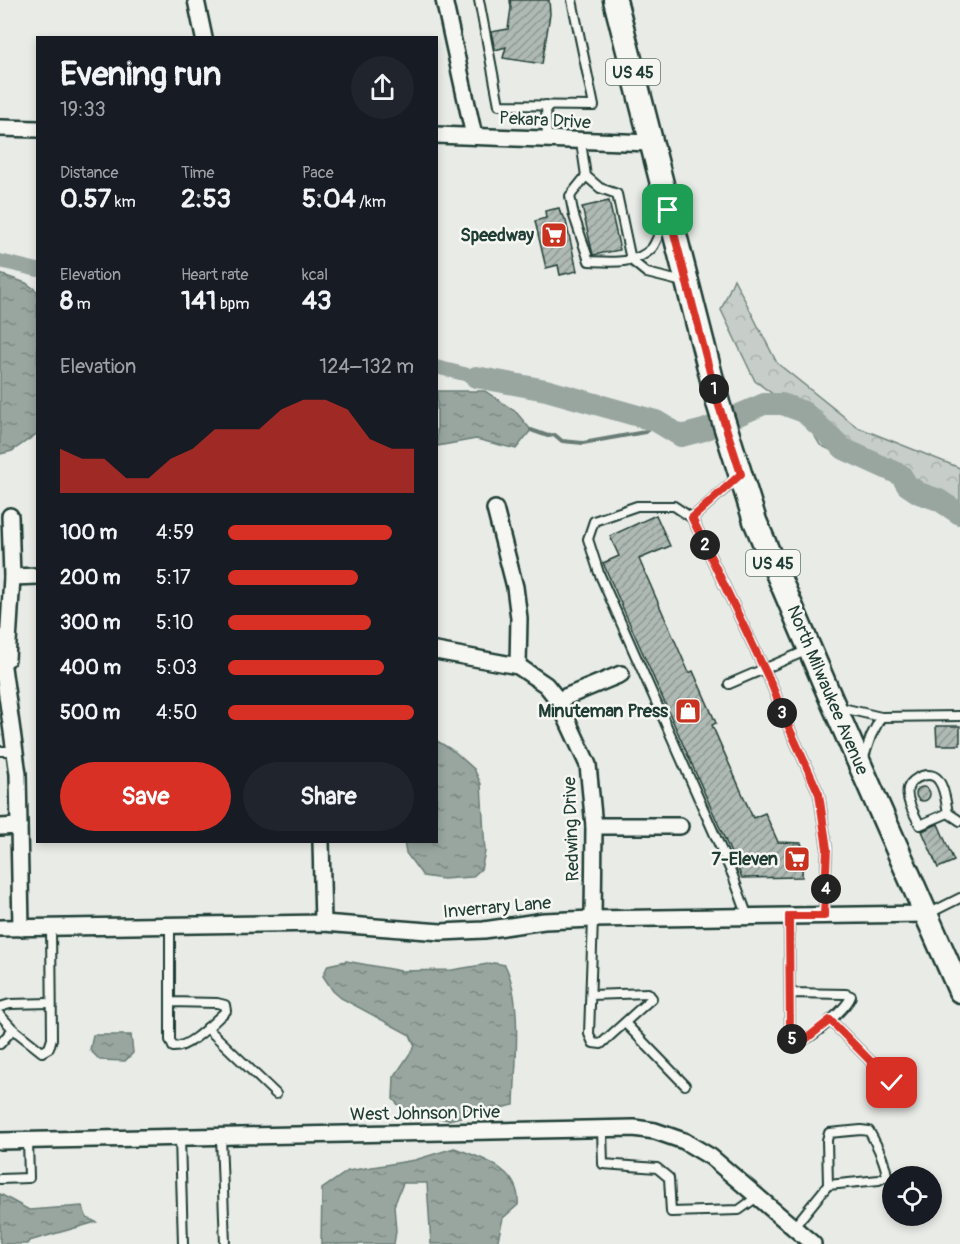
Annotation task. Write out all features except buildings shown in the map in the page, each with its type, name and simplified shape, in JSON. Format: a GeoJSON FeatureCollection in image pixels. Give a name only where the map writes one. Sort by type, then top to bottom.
{"type":"FeatureCollection","features":[{"type":"Feature","properties":{"kind":"main road","name":"North Milwaukee Avenue"},"geometry":{"type":"LineString","coordinates":[[615,0],[718,403],[755,521],[960,991]]}},
{"type":"Feature","properties":{"kind":"street"},"geometry":{"type":"LineString","coordinates":[[196,0],[204,36]]}},
{"type":"Feature","properties":{"kind":"street"},"geometry":{"type":"LineString","coordinates":[[444,0],[474,136]]}},
{"type":"Feature","properties":{"kind":"street"},"geometry":{"type":"LineString","coordinates":[[0,128],[36,129]]}},
{"type":"Feature","properties":{"kind":"street","name":"Pekara Drive"},"geometry":{"type":"LineString","coordinates":[[438,135],[651,144]]}},
{"type":"Feature","properties":{"kind":"street"},"geometry":{"type":"LineString","coordinates":[[495,509],[515,587],[519,618],[518,666]]}},
{"type":"Feature","properties":{"kind":"street"},"geometry":{"type":"LineString","coordinates":[[5,682],[12,577],[10,516]]}},
{"type":"Feature","properties":{"kind":"street"},"geometry":{"type":"LineString","coordinates":[[12,577],[36,576]]}},
{"type":"Feature","properties":{"kind":"street"},"geometry":{"type":"LineString","coordinates":[[0,646],[5,682],[8,751],[18,774],[21,928]]}},
{"type":"Feature","properties":{"kind":"street","name":"Redwing Drive"},"geometry":{"type":"LineString","coordinates":[[438,651],[518,666],[546,685],[558,699],[588,765],[594,826],[593,919]]}},
{"type":"Feature","properties":{"kind":"street"},"geometry":{"type":"LineString","coordinates":[[558,699],[621,674]]}},
{"type":"Feature","properties":{"kind":"street"},"geometry":{"type":"LineString","coordinates":[[0,827],[19,826]]}},
{"type":"Feature","properties":{"kind":"street"},"geometry":{"type":"LineString","coordinates":[[594,826],[680,826]]}},
{"type":"Feature","properties":{"kind":"street"},"geometry":{"type":"LineString","coordinates":[[321,843],[323,923]]}},
{"type":"Feature","properties":{"kind":"street","name":"Inverrary Lane"},"geometry":{"type":"LineString","coordinates":[[0,928],[323,923],[441,932],[484,930],[544,921],[593,919],[927,915]]}},
{"type":"Feature","properties":{"kind":"street","name":"West Johnson Drive"},"geometry":{"type":"LineString","coordinates":[[0,1141],[634,1128],[655,1131],[684,1141],[711,1157],[813,1244]]}},
{"type":"Feature","properties":{"kind":"lane"},"geometry":{"type":"LineString","coordinates":[[479,0],[499,105],[594,106],[572,0]]}},
{"type":"Feature","properties":{"kind":"lane"},"geometry":{"type":"LineString","coordinates":[[546,105],[548,141]]}},
{"type":"Feature","properties":{"kind":"lane"},"geometry":{"type":"LineString","coordinates":[[581,142],[586,176],[600,188],[617,194],[631,260],[647,273],[688,284]]}},
{"type":"Feature","properties":{"kind":"lane"},"geometry":{"type":"LineString","coordinates":[[586,176],[570,196],[589,261],[631,260],[640,257],[653,247],[668,210]]}},
{"type":"Feature","properties":{"kind":"lane"},"geometry":{"type":"LineString","coordinates":[[692,518],[741,474]]}},
{"type":"Feature","properties":{"kind":"lane"},"geometry":{"type":"LineString","coordinates":[[748,917],[728,865],[599,573],[588,538],[594,521],[637,506],[674,506],[692,518],[764,668],[819,794],[827,849],[824,916]]}},
{"type":"Feature","properties":{"kind":"lane"},"geometry":{"type":"LineString","coordinates":[[729,684],[810,649]]}},
{"type":"Feature","properties":{"kind":"lane"},"geometry":{"type":"LineString","coordinates":[[834,706],[881,717],[960,716]]}},
{"type":"Feature","properties":{"kind":"lane"},"geometry":{"type":"LineString","coordinates":[[861,766],[871,736],[881,717]]}},
{"type":"Feature","properties":{"kind":"lane"},"geometry":{"type":"LineString","coordinates":[[948,813],[920,825],[908,795],[913,782],[927,774],[936,777],[942,789],[948,813],[960,821]]}},
{"type":"Feature","properties":{"kind":"lane"},"geometry":{"type":"LineString","coordinates":[[927,915],[960,898]]}},
{"type":"Feature","properties":{"kind":"lane"},"geometry":{"type":"LineString","coordinates":[[789,916],[790,1035],[795,1042],[806,1039],[830,1020],[850,1001],[851,996],[790,993]]}},
{"type":"Feature","properties":{"kind":"lane"},"geometry":{"type":"LineString","coordinates":[[591,995],[648,993],[652,998],[602,1044],[593,1043],[589,1034],[593,919]]}},
{"type":"Feature","properties":{"kind":"lane"},"geometry":{"type":"LineString","coordinates":[[170,925],[170,1002],[170,1040],[173,1047],[181,1047],[226,1011],[225,1005],[217,1003],[170,1002]]}},
{"type":"Feature","properties":{"kind":"lane"},"geometry":{"type":"LineString","coordinates":[[0,1015],[13,1029],[42,1052],[49,1048],[51,1039],[51,926]]}},
{"type":"Feature","properties":{"kind":"lane"},"geometry":{"type":"LineString","coordinates":[[0,1007],[10,1004],[50,1003]]}},
{"type":"Feature","properties":{"kind":"lane"},"geometry":{"type":"LineString","coordinates":[[830,1020],[892,1083]]}},
{"type":"Feature","properties":{"kind":"lane"},"geometry":{"type":"LineString","coordinates":[[626,1024],[685,1085]]}},
{"type":"Feature","properties":{"kind":"lane"},"geometry":{"type":"LineString","coordinates":[[207,1028],[276,1094]]}},
{"type":"Feature","properties":{"kind":"lane"},"geometry":{"type":"LineString","coordinates":[[0,1044],[13,1029]]}},
{"type":"Feature","properties":{"kind":"lane"},"geometry":{"type":"LineString","coordinates":[[602,1129],[603,1164],[657,1168],[669,1178],[671,1212],[739,1210],[757,1197]]}},
{"type":"Feature","properties":{"kind":"lane"},"geometry":{"type":"LineString","coordinates":[[794,1227],[828,1185],[827,1140],[829,1132],[869,1131],[886,1166],[887,1176],[879,1180],[828,1185]]}},
{"type":"Feature","properties":{"kind":"lane"},"geometry":{"type":"LineString","coordinates":[[221,1137],[225,1244]]}},
{"type":"Feature","properties":{"kind":"lane"},"geometry":{"type":"LineString","coordinates":[[180,1138],[183,1244]]}},
{"type":"Feature","properties":{"kind":"lane"},"geometry":{"type":"LineString","coordinates":[[0,1179],[29,1178],[28,1141]]}},
{"type":"Feature","properties":{"kind":"green space"},"geometry":{"type":"Polygon","coordinates":[[[734,279],[777,363],[857,427],[960,468],[960,514],[820,445],[803,416],[755,381],[721,310],[734,279]]]}},
{"type":"Feature","properties":{"kind":"water"},"geometry":{"type":"Polygon","coordinates":[[[0,274],[26,283],[36,290],[36,434],[12,451],[0,454],[0,274]]]}},
{"type":"Feature","properties":{"kind":"water"},"geometry":{"type":"Polygon","coordinates":[[[438,391],[485,391],[516,412],[531,430],[516,449],[476,439],[438,446],[438,391]]]}},
{"type":"Feature","properties":{"kind":"water"},"geometry":{"type":"Polygon","coordinates":[[[438,742],[454,751],[474,769],[481,784],[485,852],[481,869],[472,877],[443,879],[423,876],[406,853],[404,843],[438,843],[438,742]]]}},
{"type":"Feature","properties":{"kind":"water"},"geometry":{"type":"Polygon","coordinates":[[[346,961],[401,971],[452,970],[494,963],[505,965],[511,980],[516,1015],[514,1105],[448,1120],[401,1108],[393,1099],[394,1077],[415,1046],[410,1035],[341,998],[333,991],[323,976],[328,965],[346,961]]]}},
{"type":"Feature","properties":{"kind":"water"},"geometry":{"type":"Polygon","coordinates":[[[93,1035],[131,1035],[133,1053],[125,1061],[100,1060],[90,1050],[93,1035]]]}},
{"type":"Feature","properties":{"kind":"water"},"geometry":{"type":"Polygon","coordinates":[[[454,1148],[498,1167],[513,1182],[518,1205],[503,1218],[497,1244],[431,1244],[427,1183],[403,1183],[394,1206],[396,1231],[394,1244],[321,1244],[322,1189],[348,1171],[415,1160],[454,1148]]]}},
{"type":"Feature","properties":{"kind":"water"},"geometry":{"type":"Polygon","coordinates":[[[0,1194],[29,1210],[82,1206],[87,1218],[96,1222],[29,1241],[27,1244],[0,1244],[0,1194]]]}},
{"type":"Feature","properties":{"kind":"waterway"},"geometry":{"type":"LineString","coordinates":[[0,261],[36,270]]}},
{"type":"Feature","properties":{"kind":"waterway"},"geometry":{"type":"LineString","coordinates":[[438,368],[476,377]]}},
{"type":"Feature","properties":{"kind":"waterway"},"geometry":{"type":"LineString","coordinates":[[476,377],[546,390],[656,421],[681,436],[704,430],[764,404],[782,404],[804,412],[844,449],[901,475],[907,485],[919,493],[939,500],[960,514]]}},
{"type":"Feature","properties":{"kind":"waterway"},"geometry":{"type":"LineString","coordinates":[[531,430],[548,436],[555,435],[562,441],[583,443],[645,432],[656,421]]}},
{"type":"Feature","properties":{"kind":"place","name":"Speedway"},"geometry":{"type":"Point","coordinates":[554,235]}},
{"type":"Feature","properties":{"kind":"place","name":"Minuteman Press"},"geometry":{"type":"Point","coordinates":[688,711]}},
{"type":"Feature","properties":{"kind":"place","name":"7-Eleven"},"geometry":{"type":"Point","coordinates":[797,859]}},
{"type":"Feature","properties":{"kind":"route"},"geometry":{"type":"LineString","coordinates":[[668,210],[718,403],[741,474],[692,518],[771,683],[819,794],[827,849],[824,916],[789,916],[790,1035],[795,1042],[806,1039],[830,1020],[892,1083]]}}]}
